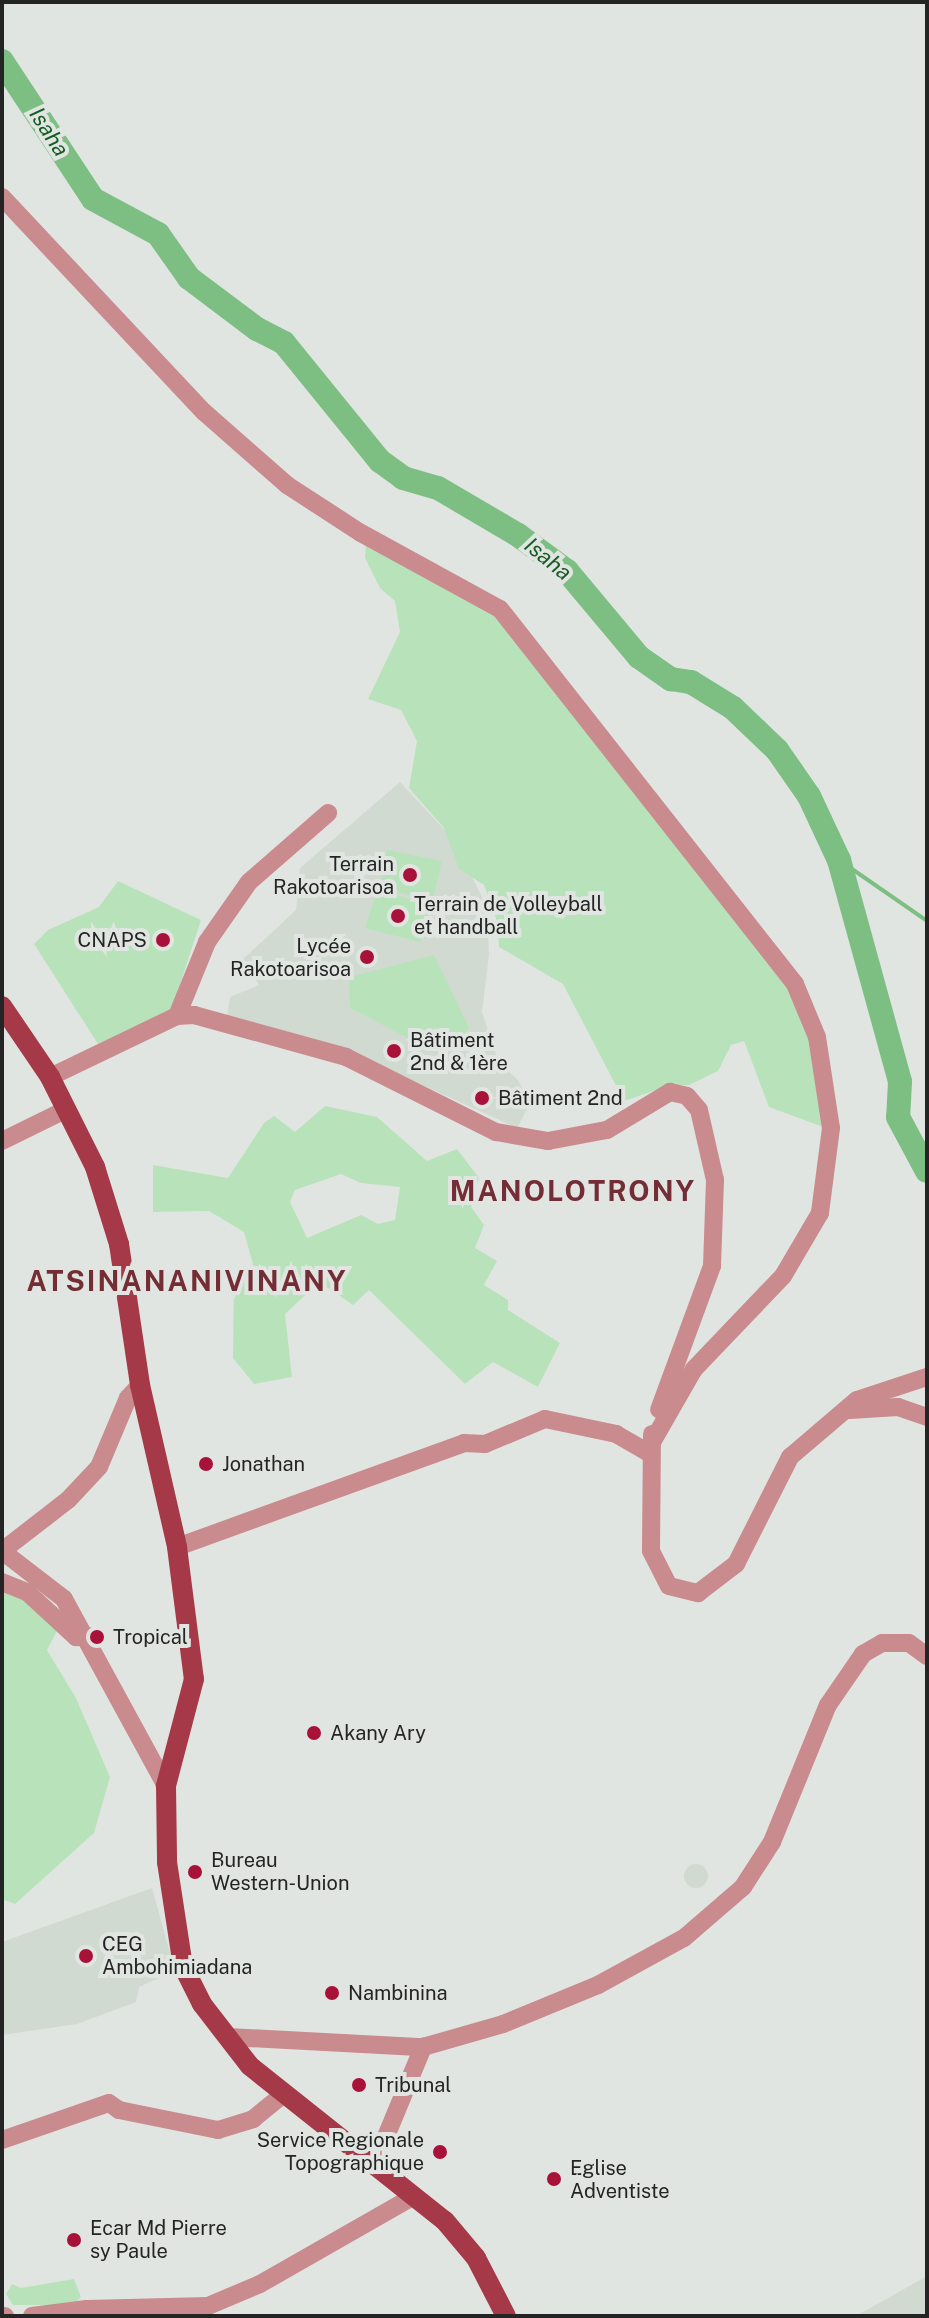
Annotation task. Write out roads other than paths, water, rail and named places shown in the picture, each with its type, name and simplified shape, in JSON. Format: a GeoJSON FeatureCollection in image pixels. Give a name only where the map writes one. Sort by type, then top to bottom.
{"type":"FeatureCollection","features":[{"type":"Feature","properties":{"kind":"main road"},"geometry":{"type":"LineString","coordinates":[[2,1006],[50,1077],[95,1167],[119,1244],[140,1385],[177,1547],[194,1679],[166,1786],[167,1862],[183,1966],[202,2004],[250,2066],[445,2221],[476,2258],[506,2316]]}},
{"type":"Feature","properties":{"kind":"street"},"geometry":{"type":"LineString","coordinates":[[2,197],[204,412],[287,485],[361,533],[500,609],[795,984],[817,1037],[831,1128],[820,1213],[783,1276],[694,1369],[650,1449]]}},
{"type":"Feature","properties":{"kind":"street"},"geometry":{"type":"LineString","coordinates":[[177,1016],[207,942],[249,882],[328,813]]}},
{"type":"Feature","properties":{"kind":"street"},"geometry":{"type":"LineString","coordinates":[[50,1077],[177,1016],[194,1015],[346,1057],[496,1132],[548,1141],[607,1130],[670,1092],[687,1096],[699,1110],[715,1180],[712,1266],[653,1423],[650,1449],[651,1551],[657,1571],[669,1586],[698,1593],[736,1564],[790,1457],[840,1413],[884,1387],[927,1377]]}},
{"type":"Feature","properties":{"kind":"street"},"geometry":{"type":"LineString","coordinates":[[2,1141],[67,1109]]}},
{"type":"Feature","properties":{"kind":"street"},"geometry":{"type":"LineString","coordinates":[[140,1385],[128,1398],[99,1467],[68,1500],[2,1551],[64,1599],[88,1636],[166,1786]]}},
{"type":"Feature","properties":{"kind":"street"},"geometry":{"type":"LineString","coordinates":[[840,1413],[869,1406],[927,1417]]}},
{"type":"Feature","properties":{"kind":"street"},"geometry":{"type":"LineString","coordinates":[[177,1547],[464,1443],[485,1444],[545,1419],[616,1434],[650,1449]]}},
{"type":"Feature","properties":{"kind":"street"},"geometry":{"type":"LineString","coordinates":[[2,1582],[27,1592],[76,1637],[88,1636]]}},
{"type":"Feature","properties":{"kind":"street"},"geometry":{"type":"LineString","coordinates":[[229,2037],[423,2047],[558,2002],[684,1938],[743,1887],[772,1842],[828,1705],[863,1654],[882,1643],[909,1643],[927,1656]]}},
{"type":"Feature","properties":{"kind":"street"},"geometry":{"type":"LineString","coordinates":[[375,2163],[423,2047]]}},
{"type":"Feature","properties":{"kind":"street"},"geometry":{"type":"LineString","coordinates":[[2,2140],[109,2103],[218,2130],[253,2119],[284,2094]]}},
{"type":"Feature","properties":{"kind":"street"},"geometry":{"type":"LineString","coordinates":[[32,2316],[87,2309],[208,2306],[260,2284],[414,2196]]}},
{"type":"Feature","properties":{"kind":"waterway","name":"Isaha"},"geometry":{"type":"LineString","coordinates":[[2,61],[93,199],[158,234],[189,278],[257,329],[284,343],[380,461],[403,478],[438,488],[518,535],[567,571],[639,657],[671,679],[691,682],[733,708],[777,750],[809,796],[839,860],[900,1082],[898,1117],[927,1171]]}},
{"type":"Feature","properties":{"kind":"waterway"},"geometry":{"type":"LineString","coordinates":[[839,860],[927,921]]}},
{"type":"Feature","properties":{"kind":"place","name":"Terrain Rakotoarisoa"},"geometry":{"type":"Point","coordinates":[410,875]}},
{"type":"Feature","properties":{"kind":"place","name":"Terrain de Volleyball et handball"},"geometry":{"type":"Point","coordinates":[398,916]}},
{"type":"Feature","properties":{"kind":"place","name":"CNAPS"},"geometry":{"type":"Point","coordinates":[163,940]}},
{"type":"Feature","properties":{"kind":"place","name":"Lycée Rakotoarisoa"},"geometry":{"type":"Point","coordinates":[367,957]}},
{"type":"Feature","properties":{"kind":"place","name":"Bâtiment 2nd & 1ère"},"geometry":{"type":"Point","coordinates":[394,1051]}},
{"type":"Feature","properties":{"kind":"place","name":"Bâtiment 2nd"},"geometry":{"type":"Point","coordinates":[482,1098]}},
{"type":"Feature","properties":{"kind":"place","name":"Jonathan"},"geometry":{"type":"Point","coordinates":[206,1464]}},
{"type":"Feature","properties":{"kind":"place","name":"Tropical"},"geometry":{"type":"Point","coordinates":[97,1637]}},
{"type":"Feature","properties":{"kind":"place","name":"Akany Ary"},"geometry":{"type":"Point","coordinates":[314,1733]}},
{"type":"Feature","properties":{"kind":"place","name":"Bureau Western-Union"},"geometry":{"type":"Point","coordinates":[195,1872]}},
{"type":"Feature","properties":{"kind":"place","name":"CEG Ambohimiadana"},"geometry":{"type":"Point","coordinates":[86,1956]}},
{"type":"Feature","properties":{"kind":"place","name":"Nambinina"},"geometry":{"type":"Point","coordinates":[332,1993]}},
{"type":"Feature","properties":{"kind":"place","name":"Tribunal"},"geometry":{"type":"Point","coordinates":[359,2085]}},
{"type":"Feature","properties":{"kind":"place","name":"Service Regionale Topographique"},"geometry":{"type":"Point","coordinates":[440,2152]}},
{"type":"Feature","properties":{"kind":"place","name":"Eglise Adventiste"},"geometry":{"type":"Point","coordinates":[554,2179]}},
{"type":"Feature","properties":{"kind":"place","name":"Ecar Md Pierre sy Paule"},"geometry":{"type":"Point","coordinates":[74,2240]}},
{"type":"Feature","properties":{"kind":"district","name":"MANOLOTRONY"},"geometry":{"type":"Point","coordinates":[573,1191]}},
{"type":"Feature","properties":{"kind":"district","name":"ATSINANANIVINANY"},"geometry":{"type":"Point","coordinates":[187,1281]}}]}
